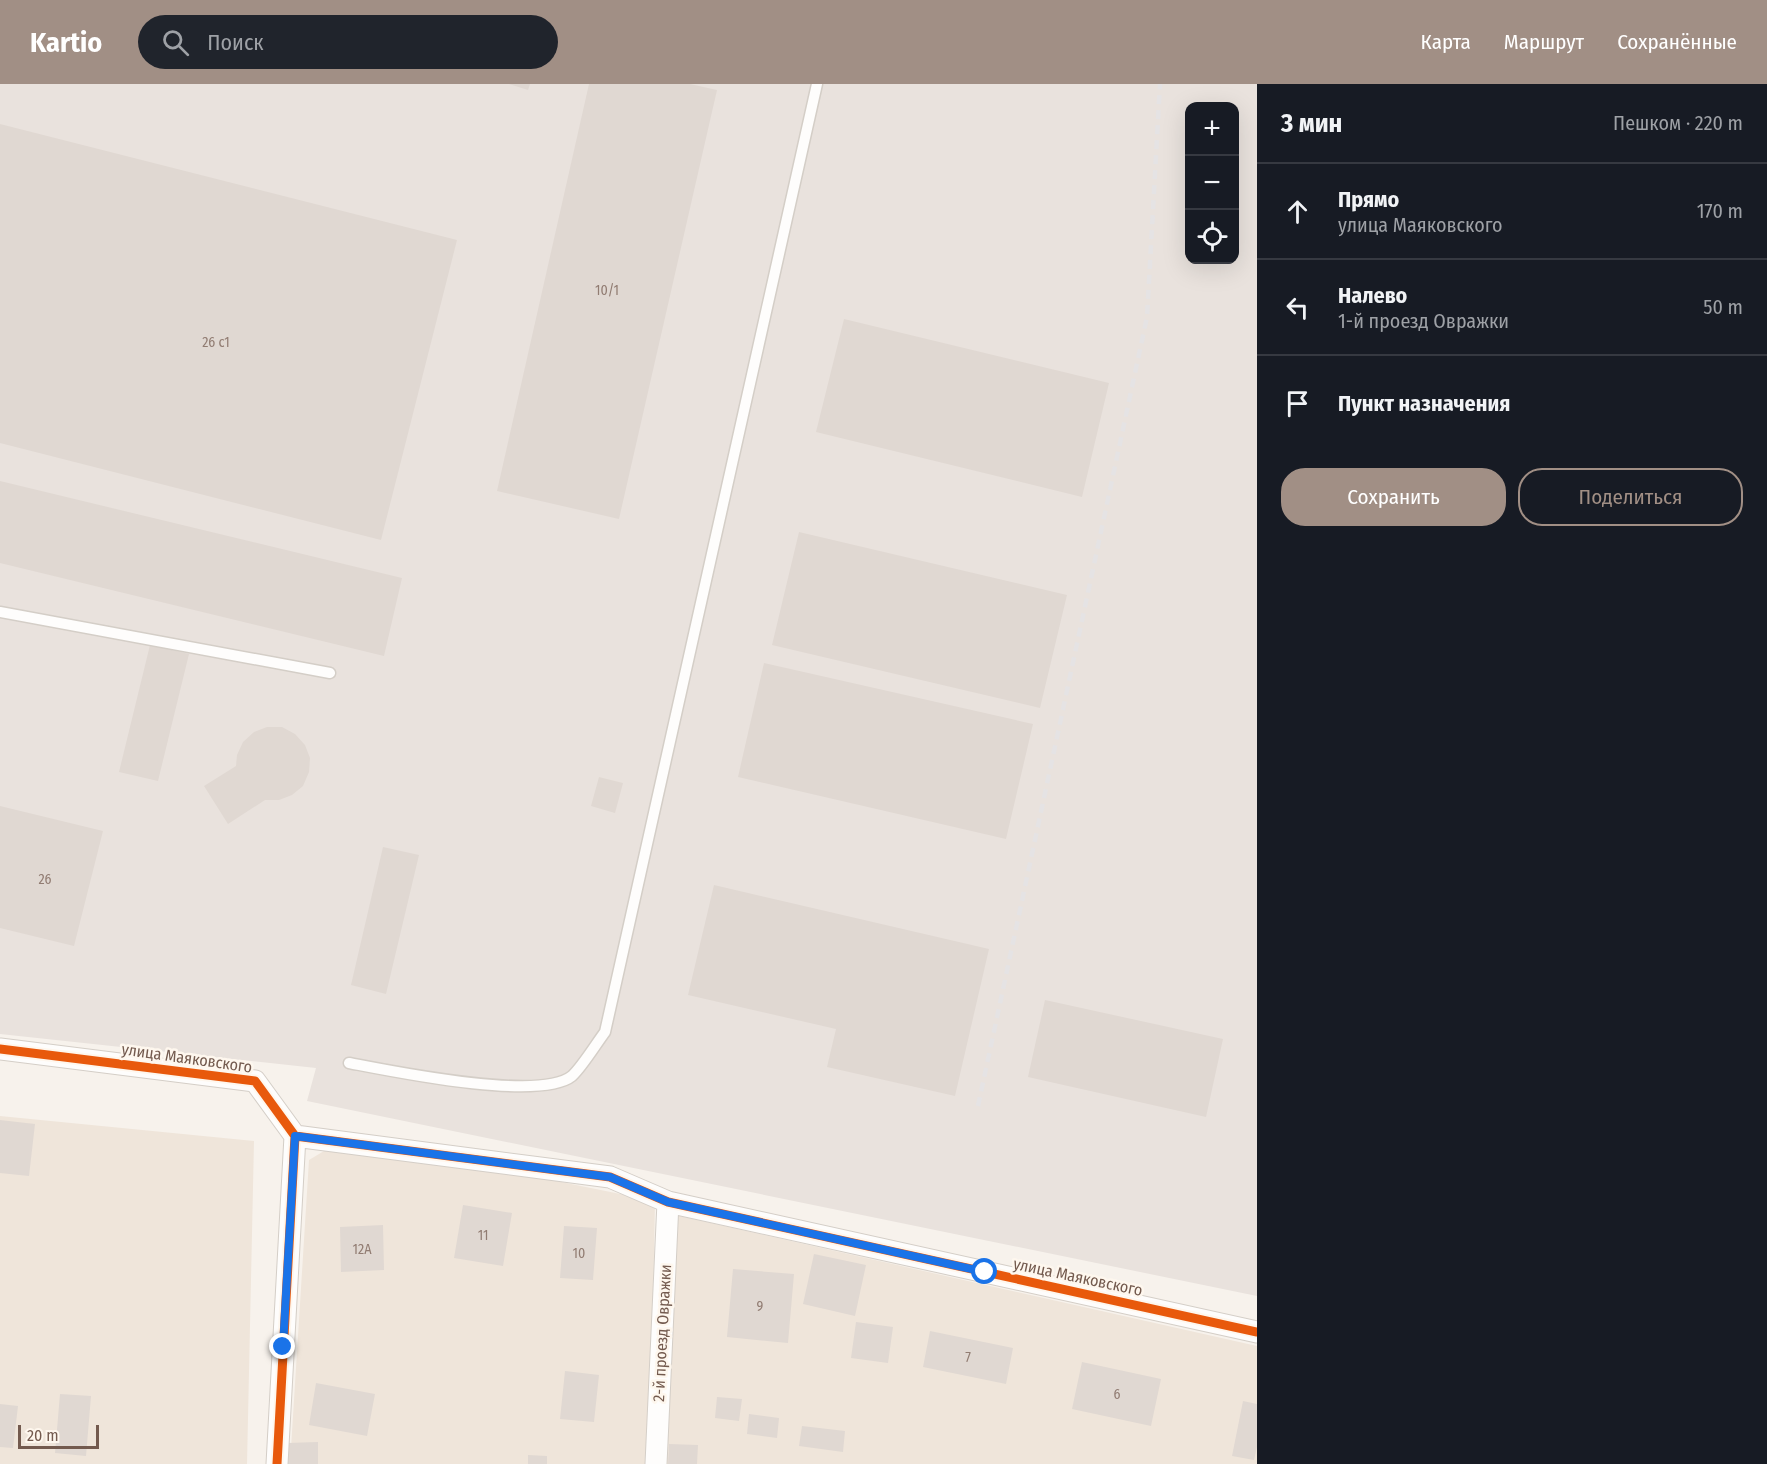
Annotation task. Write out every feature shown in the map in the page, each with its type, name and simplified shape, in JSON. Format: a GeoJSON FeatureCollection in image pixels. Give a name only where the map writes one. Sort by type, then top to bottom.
{"type":"FeatureCollection","features":[{"type":"Feature","properties":{"kind":"street","name":"улица Маяковского"},"geometry":{"type":"LineString","coordinates":[[0,1048],[255,1081],[295,1136],[610,1177],[668,1202],[1257,1332]]}},
{"type":"Feature","properties":{"kind":"street"},"geometry":{"type":"LineString","coordinates":[[277,1464],[295,1136]]}},
{"type":"Feature","properties":{"kind":"street","name":"2-й проезд Овражки"},"geometry":{"type":"LineString","coordinates":[[656,1464],[668,1202]]}},
{"type":"Feature","properties":{"kind":"lane"},"geometry":{"type":"LineString","coordinates":[[349,1063],[414,1076],[506,1086],[541,1086],[571,1077],[605,1032],[818,84]]}},
{"type":"Feature","properties":{"kind":"lane"},"geometry":{"type":"LineString","coordinates":[[0,612],[330,673]]}},
{"type":"Feature","properties":{"kind":"shaded area"},"geometry":{"type":"Polygon","coordinates":[[[0,84],[1257,84],[1257,1296],[307,1101],[316,1068],[0,1034],[0,84]]]}},
{"type":"Feature","properties":{"kind":"shaded area"},"geometry":{"type":"Polygon","coordinates":[[[0,1116],[254,1141],[247,1464],[0,1464],[0,1116]]]}},
{"type":"Feature","properties":{"kind":"shaded area"},"geometry":{"type":"Polygon","coordinates":[[[324,1151],[507,1171],[655,1201],[650,1464],[290,1464],[309,1160],[324,1151]]]}},
{"type":"Feature","properties":{"kind":"shaded area"},"geometry":{"type":"Polygon","coordinates":[[[675,1215],[1257,1346],[1257,1464],[662,1464],[675,1215]]]}},
{"type":"Feature","properties":{"kind":"building"},"geometry":{"type":"Polygon","coordinates":[[[509,84],[530,84],[528,90],[509,84]]]}},
{"type":"Feature","properties":{"kind":"building"},"geometry":{"type":"Polygon","coordinates":[[[589,84],[690,84],[717,90],[619,519],[497,491],[589,84]]]}},
{"type":"Feature","properties":{"kind":"building"},"geometry":{"type":"Polygon","coordinates":[[[0,124],[457,240],[381,540],[0,443],[0,124]]]}},
{"type":"Feature","properties":{"kind":"building"},"geometry":{"type":"Polygon","coordinates":[[[844,319],[1109,383],[1082,497],[816,432],[844,319]]]}},
{"type":"Feature","properties":{"kind":"building"},"geometry":{"type":"Polygon","coordinates":[[[0,481],[402,578],[384,656],[0,563],[0,481]]]}},
{"type":"Feature","properties":{"kind":"building"},"geometry":{"type":"Polygon","coordinates":[[[799,532],[1067,595],[1040,708],[772,645],[799,532]]]}},
{"type":"Feature","properties":{"kind":"building"},"geometry":{"type":"Polygon","coordinates":[[[150,645],[189,654],[158,781],[119,772],[150,645]]]}},
{"type":"Feature","properties":{"kind":"building"},"geometry":{"type":"Polygon","coordinates":[[[764,663],[1033,724],[1006,839],[738,777],[764,663]]]}},
{"type":"Feature","properties":{"kind":"building"},"geometry":{"type":"Polygon","coordinates":[[[267,727],[282,727],[295,734],[305,745],[310,758],[309,772],[303,786],[292,795],[279,800],[265,800],[228,824],[204,786],[236,766],[237,755],[243,742],[254,732],[267,727]]]}},
{"type":"Feature","properties":{"kind":"building"},"geometry":{"type":"Polygon","coordinates":[[[599,777],[623,783],[615,813],[591,806],[599,777]]]}},
{"type":"Feature","properties":{"kind":"building"},"geometry":{"type":"Polygon","coordinates":[[[0,806],[103,831],[74,946],[0,928],[0,806]]]}},
{"type":"Feature","properties":{"kind":"building"},"geometry":{"type":"Polygon","coordinates":[[[383,847],[419,855],[386,994],[351,985],[383,847]]]}},
{"type":"Feature","properties":{"kind":"building"},"geometry":{"type":"Polygon","coordinates":[[[714,885],[989,949],[955,1096],[827,1067],[836,1029],[688,995],[714,885]]]}},
{"type":"Feature","properties":{"kind":"building"},"geometry":{"type":"Polygon","coordinates":[[[1045,1000],[1223,1039],[1206,1117],[1028,1077],[1045,1000]]]}},
{"type":"Feature","properties":{"kind":"building"},"geometry":{"type":"Polygon","coordinates":[[[0,1120],[35,1124],[29,1176],[0,1173],[0,1120]]]}},
{"type":"Feature","properties":{"kind":"building"},"geometry":{"type":"Polygon","coordinates":[[[463,1205],[512,1213],[503,1266],[454,1258],[463,1205]]]}},
{"type":"Feature","properties":{"kind":"building"},"geometry":{"type":"Polygon","coordinates":[[[383,1225],[384,1270],[341,1272],[340,1227],[383,1225]]]}},
{"type":"Feature","properties":{"kind":"building"},"geometry":{"type":"Polygon","coordinates":[[[564,1226],[597,1228],[593,1280],[560,1278],[564,1226]]]}},
{"type":"Feature","properties":{"kind":"building"},"geometry":{"type":"Polygon","coordinates":[[[814,1254],[866,1265],[855,1316],[803,1304],[814,1254]]]}},
{"type":"Feature","properties":{"kind":"building"},"geometry":{"type":"Polygon","coordinates":[[[733,1269],[794,1274],[788,1343],[727,1337],[733,1269]]]}},
{"type":"Feature","properties":{"kind":"building"},"geometry":{"type":"Polygon","coordinates":[[[856,1322],[893,1327],[888,1363],[851,1358],[856,1322]]]}},
{"type":"Feature","properties":{"kind":"building"},"geometry":{"type":"Polygon","coordinates":[[[930,1331],[1013,1348],[1006,1384],[923,1367],[930,1331]]]}},
{"type":"Feature","properties":{"kind":"building"},"geometry":{"type":"Polygon","coordinates":[[[1082,1362],[1161,1379],[1151,1426],[1072,1409],[1082,1362]]]}},
{"type":"Feature","properties":{"kind":"building"},"geometry":{"type":"Polygon","coordinates":[[[565,1371],[599,1375],[594,1422],[560,1419],[565,1371]]]}},
{"type":"Feature","properties":{"kind":"building"},"geometry":{"type":"Polygon","coordinates":[[[316,1383],[375,1394],[367,1436],[309,1425],[316,1383]]]}},
{"type":"Feature","properties":{"kind":"building"},"geometry":{"type":"Polygon","coordinates":[[[60,1394],[91,1396],[86,1456],[55,1453],[60,1394]]]}},
{"type":"Feature","properties":{"kind":"building"},"geometry":{"type":"Polygon","coordinates":[[[717,1397],[742,1399],[739,1421],[715,1418],[717,1397]]]}},
{"type":"Feature","properties":{"kind":"building"},"geometry":{"type":"Polygon","coordinates":[[[1243,1401],[1257,1404],[1257,1447],[1254,1460],[1232,1456],[1243,1401]]]}},
{"type":"Feature","properties":{"kind":"building"},"geometry":{"type":"Polygon","coordinates":[[[0,1404],[18,1406],[13,1448],[0,1447],[0,1404]]]}},
{"type":"Feature","properties":{"kind":"building"},"geometry":{"type":"Polygon","coordinates":[[[749,1414],[779,1418],[777,1438],[747,1434],[749,1414]]]}},
{"type":"Feature","properties":{"kind":"building"},"geometry":{"type":"Polygon","coordinates":[[[802,1426],[845,1431],[843,1452],[799,1446],[802,1426]]]}},
{"type":"Feature","properties":{"kind":"building"},"geometry":{"type":"Polygon","coordinates":[[[318,1442],[318,1464],[287,1464],[287,1443],[318,1442]]]}},
{"type":"Feature","properties":{"kind":"building"},"geometry":{"type":"Polygon","coordinates":[[[669,1444],[698,1445],[697,1464],[668,1464],[669,1444]]]}},
{"type":"Feature","properties":{"kind":"building"},"geometry":{"type":"Polygon","coordinates":[[[528,1455],[547,1456],[547,1464],[528,1464],[528,1455]]]}},
{"type":"Feature","properties":{"kind":"railway"},"geometry":{"type":"LineString","coordinates":[[978,1106],[1147,317],[1160,84]]}},
{"type":"Feature","properties":{"kind":"cycle path"},"geometry":{"type":"LineString","coordinates":[[0,1049],[255,1081],[295,1136],[610,1177],[668,1202],[1257,1332]]}},
{"type":"Feature","properties":{"kind":"cycle path"},"geometry":{"type":"LineString","coordinates":[[277,1464],[295,1136]]}},
{"type":"Feature","properties":{"kind":"route"},"geometry":{"type":"LineString","coordinates":[[283,1347],[295,1136],[610,1177],[668,1202],[985,1272]]}}]}
